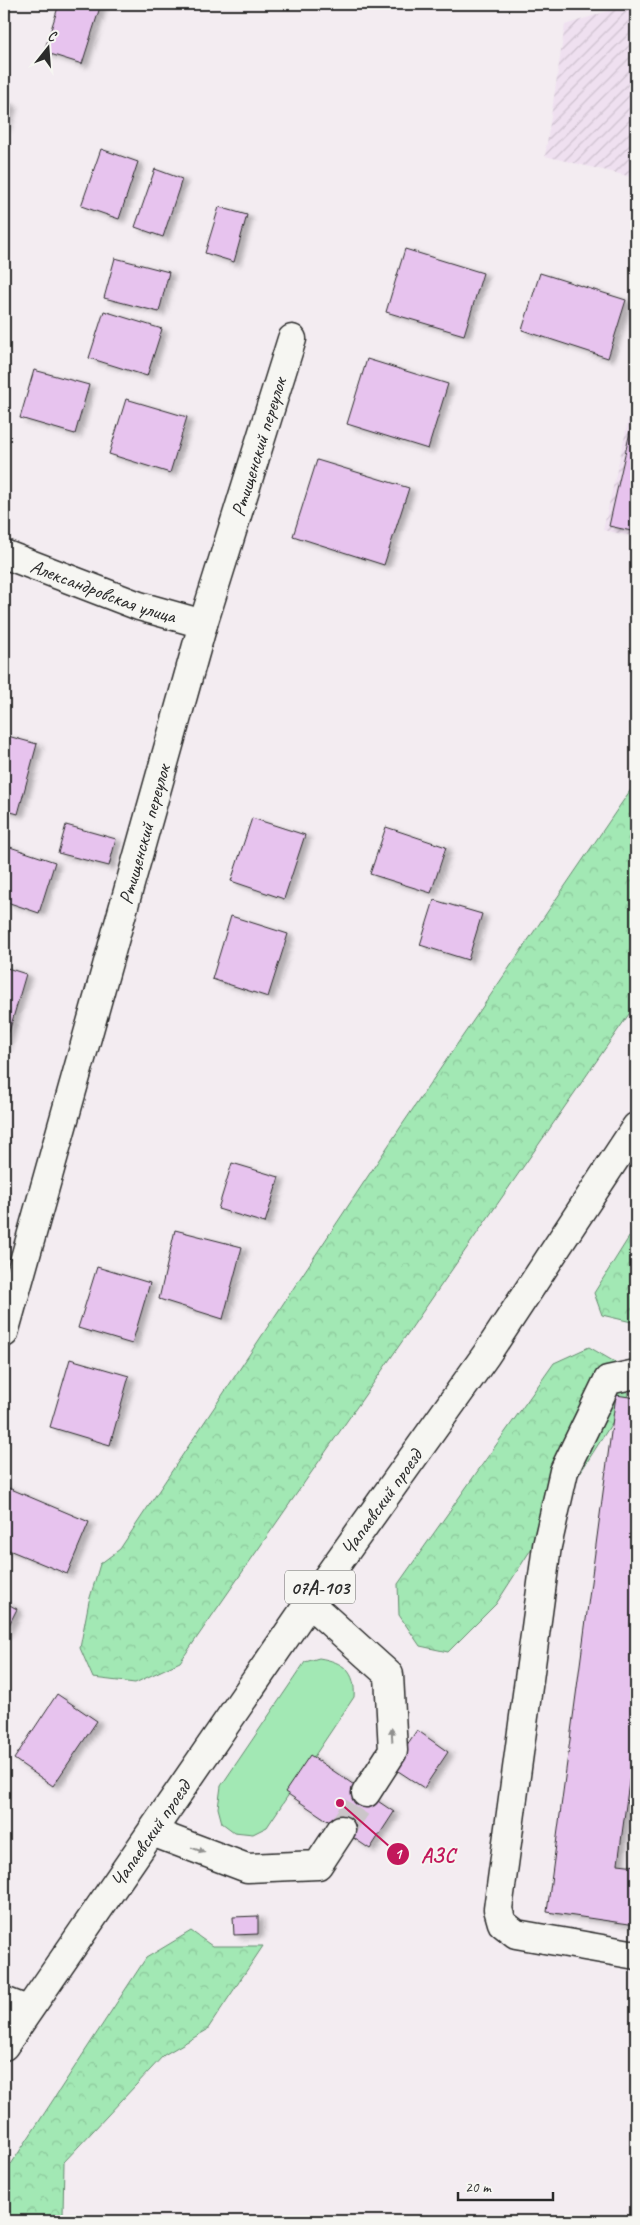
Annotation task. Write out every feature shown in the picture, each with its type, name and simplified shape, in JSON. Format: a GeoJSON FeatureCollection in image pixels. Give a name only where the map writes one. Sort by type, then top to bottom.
{"type":"FeatureCollection","features":[{"type":"Feature","properties":{"kind":"street","name":"Ртищенский переулок"},"geometry":{"type":"LineString","coordinates":[[4,1333],[204,624],[292,339]]}},
{"type":"Feature","properties":{"kind":"street","name":"Александровская улица"},"geometry":{"type":"LineString","coordinates":[[4,554],[139,606],[204,624]]}},
{"type":"Feature","properties":{"kind":"street","name":"Чапаевский проезд"},"geometry":{"type":"LineString","coordinates":[[4,2046],[15,2005],[152,1832],[309,1603],[486,1355],[636,1127]]}},
{"type":"Feature","properties":{"kind":"street"},"geometry":{"type":"LineString","coordinates":[[636,1374],[608,1380],[564,1471],[547,1546],[498,1909],[502,1923],[516,1934],[636,1955]]}},
{"type":"Feature","properties":{"kind":"street"},"geometry":{"type":"LineString","coordinates":[[309,1603],[390,1675],[393,1751],[366,1793]]}},
{"type":"Feature","properties":{"kind":"street"},"geometry":{"type":"LineString","coordinates":[[152,1832],[247,1868],[318,1865],[341,1830]]}},
{"type":"Feature","properties":{"kind":"shaded area"},"geometry":{"type":"Polygon","coordinates":[[[629,4],[636,4],[636,178],[545,156],[565,25],[629,4]]]}},
{"type":"Feature","properties":{"kind":"shaded area"},"geometry":{"type":"Polygon","coordinates":[[[636,388],[636,537],[603,530],[636,388]]]}},
{"type":"Feature","properties":{"kind":"green space"},"geometry":{"type":"Polygon","coordinates":[[[636,782],[636,1004],[180,1662],[135,1683],[93,1678],[80,1648],[89,1601],[100,1564],[120,1549],[402,1125],[636,782]]]}},
{"type":"Feature","properties":{"kind":"green space"},"geometry":{"type":"Polygon","coordinates":[[[636,1226],[636,1323],[602,1315],[594,1293],[636,1226]]]}},
{"type":"Feature","properties":{"kind":"green space"},"geometry":{"type":"Polygon","coordinates":[[[589,1347],[625,1368],[628,1398],[496,1604],[448,1652],[420,1646],[399,1615],[398,1584],[554,1363],[589,1347]]]}},
{"type":"Feature","properties":{"kind":"green space"},"geometry":{"type":"Polygon","coordinates":[[[319,1658],[335,1662],[347,1670],[353,1681],[354,1697],[267,1827],[253,1834],[234,1832],[222,1823],[218,1808],[221,1786],[305,1662],[319,1658]]]}},
{"type":"Feature","properties":{"kind":"green space"},"geometry":{"type":"Polygon","coordinates":[[[191,1931],[212,1946],[263,1946],[207,2030],[164,2055],[64,2162],[63,2215],[60,2221],[4,2221],[4,2175],[146,1958],[191,1931]]]}},
{"type":"Feature","properties":{"kind":"building"},"geometry":{"type":"Polygon","coordinates":[[[59,4],[101,4],[82,64],[44,52],[59,4]]]}},
{"type":"Feature","properties":{"kind":"building"},"geometry":{"type":"Polygon","coordinates":[[[4,102],[11,104],[4,129],[4,102]]]}},
{"type":"Feature","properties":{"kind":"building"},"geometry":{"type":"Polygon","coordinates":[[[101,149],[138,162],[119,219],[81,206],[101,149]]]}},
{"type":"Feature","properties":{"kind":"building"},"geometry":{"type":"Polygon","coordinates":[[[155,169],[182,179],[163,237],[135,227],[155,169]]]}},
{"type":"Feature","properties":{"kind":"building"},"geometry":{"type":"Polygon","coordinates":[[[219,207],[247,215],[234,262],[205,253],[219,207]]]}},
{"type":"Feature","properties":{"kind":"building"},"geometry":{"type":"Polygon","coordinates":[[[405,249],[483,273],[464,335],[386,312],[405,249]]]}},
{"type":"Feature","properties":{"kind":"building"},"geometry":{"type":"Polygon","coordinates":[[[115,258],[169,272],[159,312],[104,298],[115,258]]]}},
{"type":"Feature","properties":{"kind":"building"},"geometry":{"type":"Polygon","coordinates":[[[540,273],[626,300],[608,358],[522,330],[540,273]]]}},
{"type":"Feature","properties":{"kind":"building"},"geometry":{"type":"Polygon","coordinates":[[[104,311],[162,329],[147,376],[89,358],[104,311]]]}},
{"type":"Feature","properties":{"kind":"building"},"geometry":{"type":"Polygon","coordinates":[[[367,359],[448,384],[428,449],[347,424],[367,359]]]}},
{"type":"Feature","properties":{"kind":"building"},"geometry":{"type":"Polygon","coordinates":[[[34,370],[89,385],[75,434],[20,418],[34,370]]]}},
{"type":"Feature","properties":{"kind":"building"},"geometry":{"type":"Polygon","coordinates":[[[126,399],[187,417],[170,473],[109,454],[126,399]]]}},
{"type":"Feature","properties":{"kind":"building"},"geometry":{"type":"Polygon","coordinates":[[[636,405],[636,532],[609,526],[636,405]]]}},
{"type":"Feature","properties":{"kind":"building"},"geometry":{"type":"Polygon","coordinates":[[[317,460],[409,488],[384,565],[293,536],[317,460]]]}},
{"type":"Feature","properties":{"kind":"building"},"geometry":{"type":"Polygon","coordinates":[[[4,735],[37,744],[18,814],[4,810],[4,735]]]}},
{"type":"Feature","properties":{"kind":"building"},"geometry":{"type":"Polygon","coordinates":[[[252,818],[305,835],[284,899],[231,881],[252,818]]]}},
{"type":"Feature","properties":{"kind":"building"},"geometry":{"type":"Polygon","coordinates":[[[66,825],[116,839],[109,866],[58,853],[66,825]]]}},
{"type":"Feature","properties":{"kind":"building"},"geometry":{"type":"Polygon","coordinates":[[[386,827],[446,847],[431,893],[370,874],[386,827]]]}},
{"type":"Feature","properties":{"kind":"building"},"geometry":{"type":"Polygon","coordinates":[[[4,845],[55,862],[39,913],[4,901],[4,845]]]}},
{"type":"Feature","properties":{"kind":"building"},"geometry":{"type":"Polygon","coordinates":[[[434,900],[482,914],[468,960],[420,945],[434,900]]]}},
{"type":"Feature","properties":{"kind":"building"},"geometry":{"type":"Polygon","coordinates":[[[231,916],[288,934],[268,997],[212,979],[231,916]]]}},
{"type":"Feature","properties":{"kind":"building"},"geometry":{"type":"Polygon","coordinates":[[[4,967],[26,974],[4,1049],[4,967]]]}},
{"type":"Feature","properties":{"kind":"building"},"geometry":{"type":"Polygon","coordinates":[[[232,1163],[279,1177],[265,1223],[218,1209],[232,1163]]]}},
{"type":"Feature","properties":{"kind":"building"},"geometry":{"type":"Polygon","coordinates":[[[175,1230],[242,1247],[223,1319],[159,1299],[175,1230]]]}},
{"type":"Feature","properties":{"kind":"building"},"geometry":{"type":"Polygon","coordinates":[[[97,1267],[150,1283],[132,1344],[78,1328],[97,1267]]]}},
{"type":"Feature","properties":{"kind":"building"},"geometry":{"type":"Polygon","coordinates":[[[70,1359],[129,1376],[110,1445],[50,1427],[70,1359]]]}},
{"type":"Feature","properties":{"kind":"building"},"geometry":{"type":"Polygon","coordinates":[[[616,1395],[636,1398],[636,1730],[618,1864],[636,1866],[636,1925],[547,1912],[616,1395]]]}},
{"type":"Feature","properties":{"kind":"building"},"geometry":{"type":"Polygon","coordinates":[[[4,1486],[89,1522],[67,1574],[4,1548],[4,1486]]]}},
{"type":"Feature","properties":{"kind":"building"},"geometry":{"type":"Polygon","coordinates":[[[4,1602],[17,1609],[4,1635],[4,1602]]]}},
{"type":"Feature","properties":{"kind":"building"},"geometry":{"type":"Polygon","coordinates":[[[57,1694],[97,1721],[53,1786],[14,1759],[57,1694]]]}},
{"type":"Feature","properties":{"kind":"building"},"geometry":{"type":"Polygon","coordinates":[[[417,1730],[448,1752],[424,1788],[392,1767],[417,1730]]]}},
{"type":"Feature","properties":{"kind":"building"},"geometry":{"type":"Polygon","coordinates":[[[310,1755],[394,1812],[370,1849],[285,1792],[310,1755]]]}},
{"type":"Feature","properties":{"kind":"building"},"geometry":{"type":"Polygon","coordinates":[[[258,1916],[258,1934],[234,1935],[233,1917],[258,1916]]]}},
{"type":"Feature","properties":{"kind":"tunnel"},"geometry":{"type":"LineString","coordinates":[[341,1830],[366,1793]]}},
{"type":"Feature","properties":{"kind":"place","name":"АЗС"},"geometry":{"type":"Point","coordinates":[340,1803]}}]}
